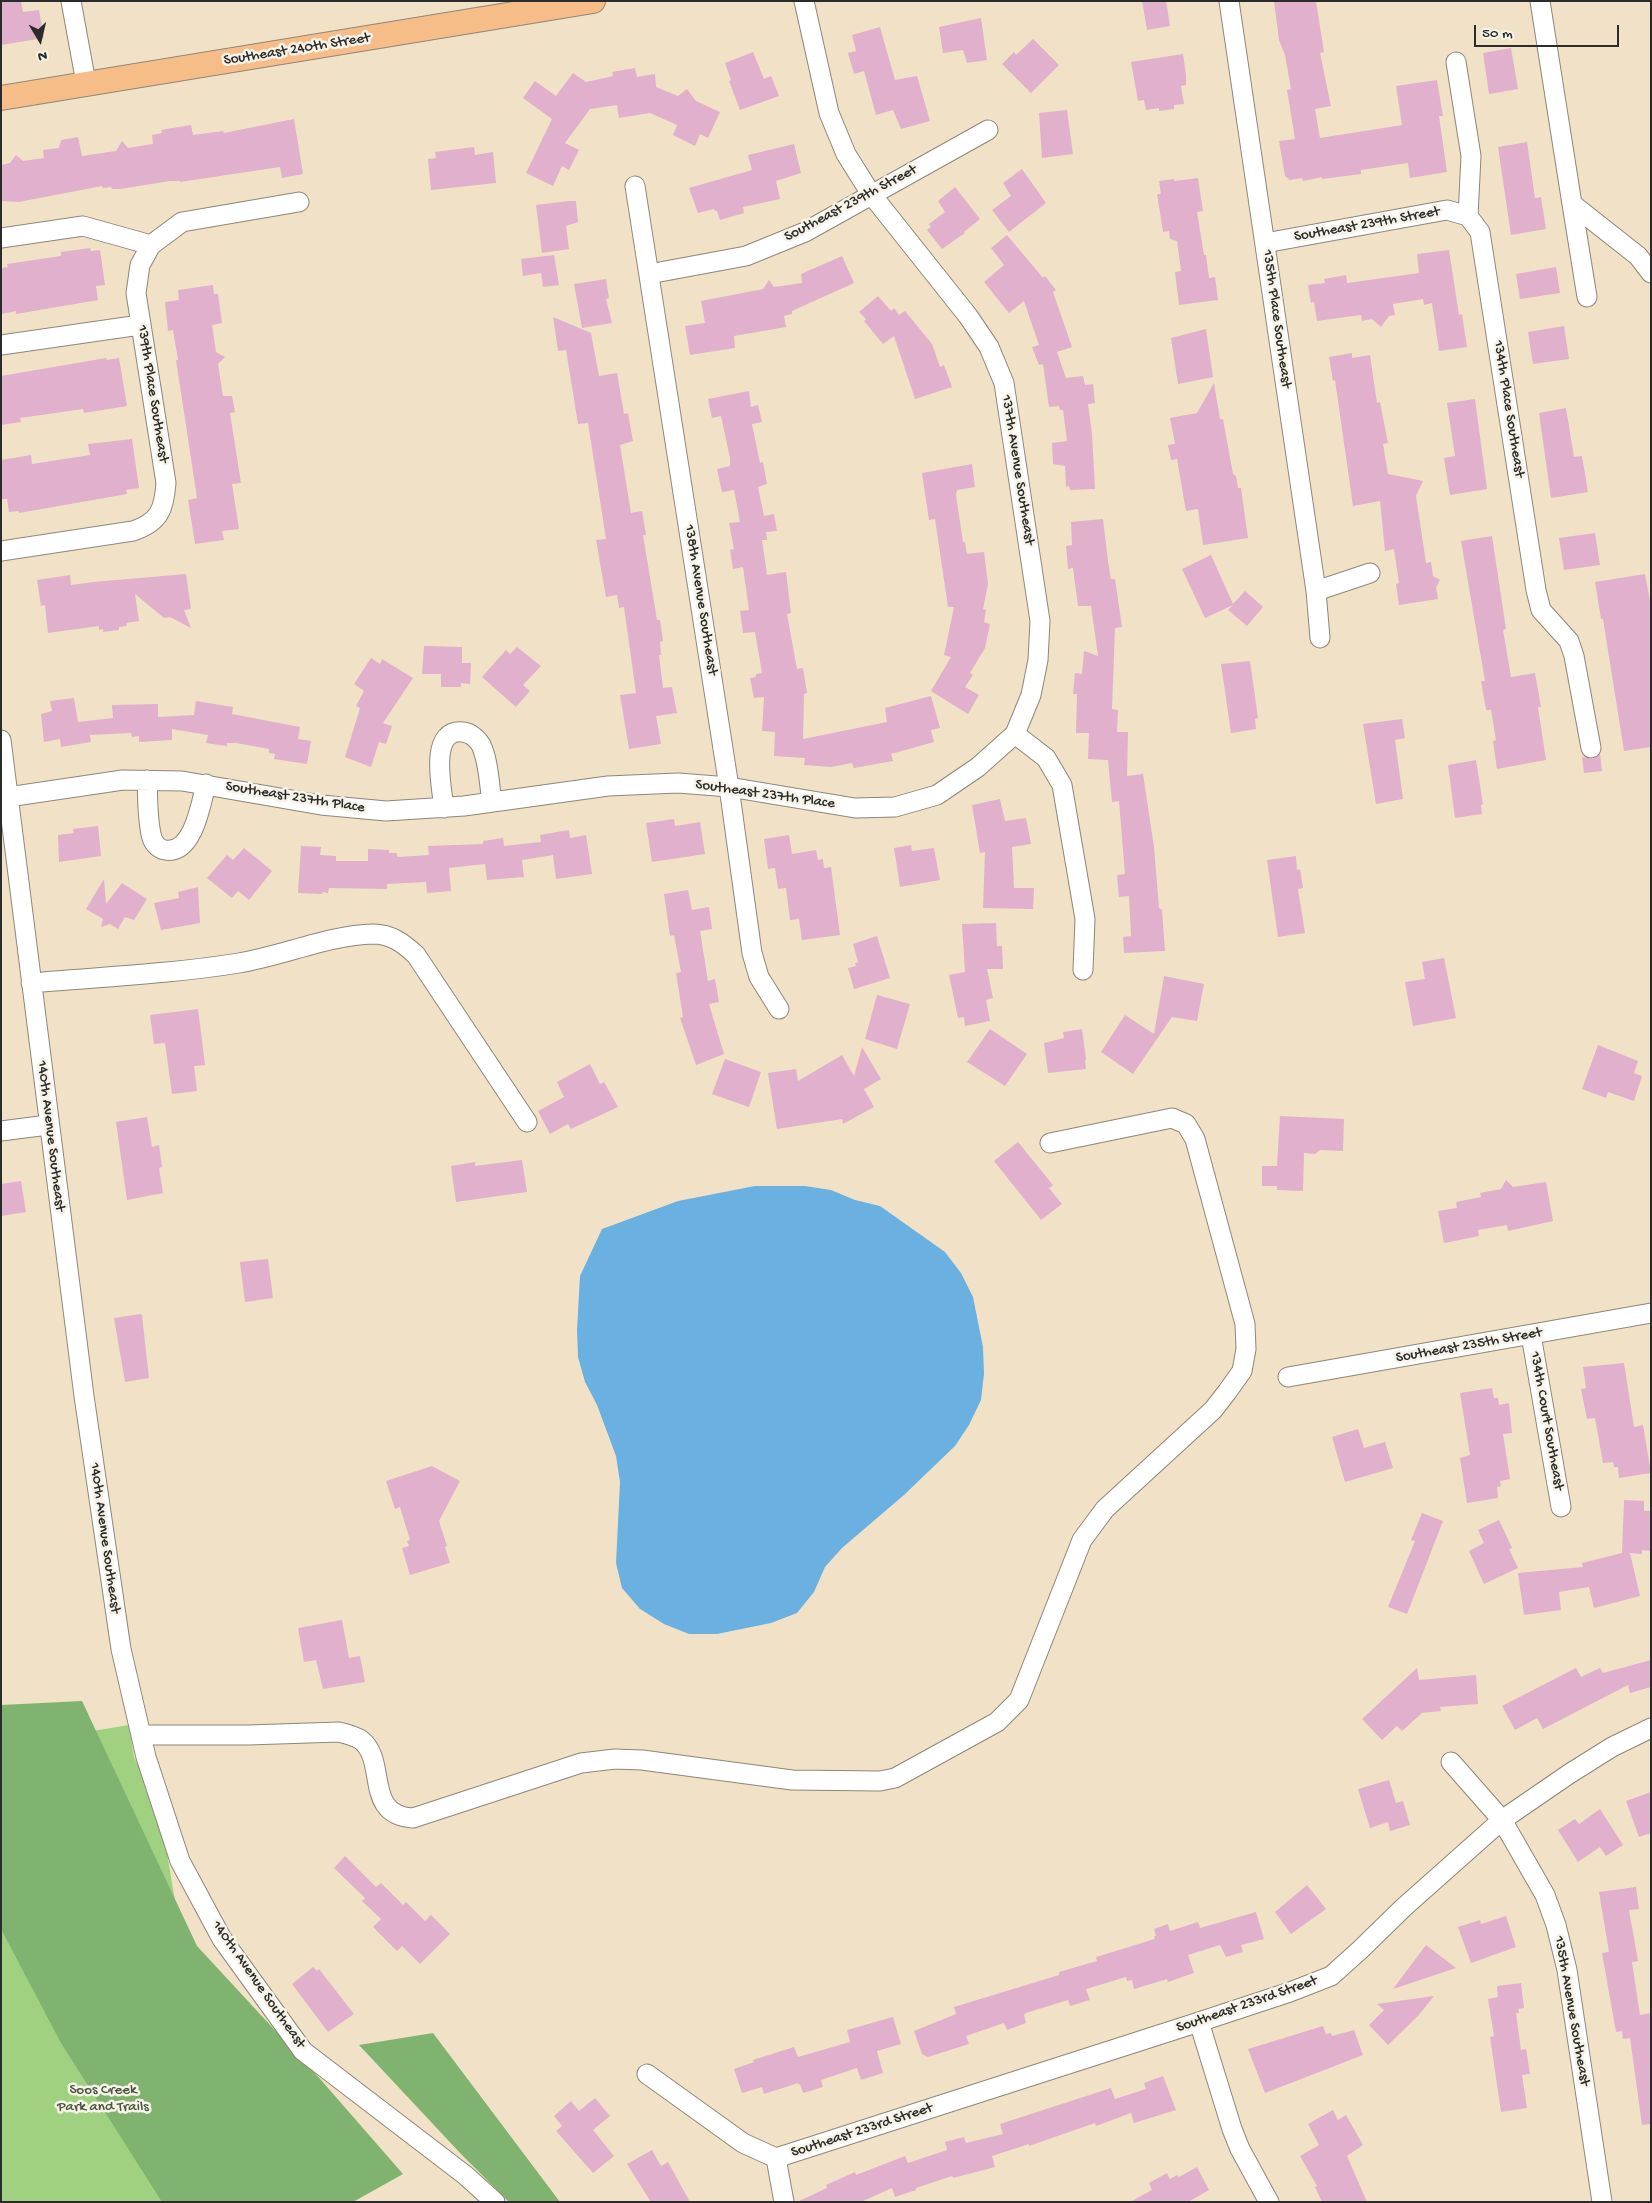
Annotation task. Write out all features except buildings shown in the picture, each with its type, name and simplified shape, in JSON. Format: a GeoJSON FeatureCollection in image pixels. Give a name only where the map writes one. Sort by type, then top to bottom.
{"type":"FeatureCollection","features":[{"type":"Feature","properties":{"kind":"main road","name":"Southeast 240th Street"},"geometry":{"type":"LineString","coordinates":[[1,98],[593,1]]}},
{"type":"Feature","properties":{"kind":"street"},"geometry":{"type":"LineString","coordinates":[[71,1],[86,83]]}},
{"type":"Feature","properties":{"kind":"street","name":"137th Avenue Southeast"},"geometry":{"type":"LineString","coordinates":[[804,1],[829,113],[846,154],[871,194],[968,316],[989,347],[1004,383],[1040,621],[1038,660],[1031,695],[1015,734]]}},
{"type":"Feature","properties":{"kind":"street","name":"135th Place Southeast"},"geometry":{"type":"LineString","coordinates":[[1229,1],[1316,591],[1320,638]]}},
{"type":"Feature","properties":{"kind":"street"},"geometry":{"type":"LineString","coordinates":[[1540,1],[1587,297]]}},
{"type":"Feature","properties":{"kind":"street"},"geometry":{"type":"LineString","coordinates":[[1456,62],[1471,156],[1468,216]]}},
{"type":"Feature","properties":{"kind":"street","name":"Southeast 239th Street"},"geometry":{"type":"LineString","coordinates":[[649,274],[746,256],[805,232],[988,130]]}},
{"type":"Feature","properties":{"kind":"street","name":"138th Avenue Southeast"},"geometry":{"type":"LineString","coordinates":[[635,186],[729,787],[752,953],[759,977],[779,1009]]}},
{"type":"Feature","properties":{"kind":"street"},"geometry":{"type":"LineString","coordinates":[[1,238],[83,226],[151,245],[182,222],[299,202]]}},
{"type":"Feature","properties":{"kind":"street"},"geometry":{"type":"LineString","coordinates":[[1572,204],[1638,256],[1651,273]]}},
{"type":"Feature","properties":{"kind":"street","name":"Southeast 239th Street"},"geometry":{"type":"LineString","coordinates":[[1265,244],[1446,210],[1468,216]]}},
{"type":"Feature","properties":{"kind":"street","name":"134th Place Southeast"},"geometry":{"type":"LineString","coordinates":[[1468,216],[1480,232],[1538,603],[1541,610],[1569,641],[1574,656],[1591,748]]}},
{"type":"Feature","properties":{"kind":"street","name":"139th Place Southeast"},"geometry":{"type":"LineString","coordinates":[[1,551],[133,531],[147,526],[157,516],[165,503],[166,483],[136,293],[140,265],[151,245]]}},
{"type":"Feature","properties":{"kind":"street"},"geometry":{"type":"LineString","coordinates":[[1,345],[140,325]]}},
{"type":"Feature","properties":{"kind":"street"},"geometry":{"type":"LineString","coordinates":[[1316,591],[1370,574]]}},
{"type":"Feature","properties":{"kind":"street"},"geometry":{"type":"LineString","coordinates":[[444,808],[438,762],[440,750],[447,737],[458,732],[469,733],[480,743],[484,754],[492,802]]}},
{"type":"Feature","properties":{"kind":"street"},"geometry":{"type":"LineString","coordinates":[[1015,734],[1046,758],[1062,785],[1085,919],[1083,970]]}},
{"type":"Feature","properties":{"kind":"street","name":"Southeast 237th Place"},"geometry":{"type":"LineString","coordinates":[[5,797],[123,780],[182,781],[340,807],[386,811],[444,808],[608,786],[678,783],[729,787],[854,808],[895,807],[938,795],[978,767],[1015,734]]}},
{"type":"Feature","properties":{"kind":"street","name":"140th Avenue Southeast"},"geometry":{"type":"LineString","coordinates":[[1,740],[5,797],[31,983],[90,1444],[115,1613],[121,1649],[141,1735],[180,1861],[222,1939],[303,2051],[465,2175],[495,2202]]}},
{"type":"Feature","properties":{"kind":"street","name":"Southeast 237th Place"},"geometry":{"type":"LineString","coordinates":[[147,780],[152,840],[160,850],[172,852],[184,845],[194,827],[206,784]]}},
{"type":"Feature","properties":{"kind":"street"},"geometry":{"type":"LineString","coordinates":[[31,983],[241,963],[354,936],[374,934],[389,936],[402,942],[416,954],[527,1122]]}},
{"type":"Feature","properties":{"kind":"street"},"geometry":{"type":"LineString","coordinates":[[141,1735],[248,1735],[339,1732],[349,1734],[362,1741],[370,1751],[380,1794],[386,1806],[392,1812],[405,1818],[413,1818],[581,1762],[615,1759],[642,1760],[792,1780],[880,1781],[895,1778],[997,1722],[1019,1700],[1082,1540],[1105,1509],[1213,1410],[1242,1371],[1246,1349],[1245,1324],[1195,1139],[1186,1124],[1172,1118],[1050,1143]]}},
{"type":"Feature","properties":{"kind":"street"},"geometry":{"type":"LineString","coordinates":[[1,1131],[48,1125]]}},
{"type":"Feature","properties":{"kind":"street","name":"Southeast 235th Street"},"geometry":{"type":"LineString","coordinates":[[1288,1377],[1651,1313]]}},
{"type":"Feature","properties":{"kind":"street","name":"134th Court Southeast"},"geometry":{"type":"LineString","coordinates":[[1531,1335],[1561,1507]]}},
{"type":"Feature","properties":{"kind":"street","name":"Southeast 233rd Street"},"geometry":{"type":"LineString","coordinates":[[776,2158],[1199,2022],[1290,1992],[1331,1976],[1403,1908],[1502,1820],[1598,1756],[1651,1728]]}},
{"type":"Feature","properties":{"kind":"street","name":"135th Avenue Southeast"},"geometry":{"type":"LineString","coordinates":[[1451,1762],[1502,1820],[1546,1895],[1556,1925],[1567,1970],[1602,2202]]}},
{"type":"Feature","properties":{"kind":"street"},"geometry":{"type":"LineString","coordinates":[[1199,2022],[1232,2129],[1240,2149],[1270,2202]]}},
{"type":"Feature","properties":{"kind":"street"},"geometry":{"type":"LineString","coordinates":[[647,2074],[744,2143],[776,2158],[784,2202]]}},
{"type":"Feature","properties":{"kind":"green space","name":"Soos Creek Park and Trails"},"geometry":{"type":"Polygon","coordinates":[[[82,1701],[197,1946],[321,2080],[403,2174],[353,2202],[162,2202],[61,2043],[1,1929],[1,1705],[82,1701]]]}},
{"type":"Feature","properties":{"kind":"green space","name":"Soos Creek Park and Trails"},"geometry":{"type":"Polygon","coordinates":[[[129,1725],[134,1757],[160,1811],[180,1931],[184,2202],[1,2202],[1,1746],[129,1725]]]}},
{"type":"Feature","properties":{"kind":"green space"},"geometry":{"type":"Polygon","coordinates":[[[433,2033],[560,2202],[509,2202],[461,2154],[359,2045],[433,2033]]]}},
{"type":"Feature","properties":{"kind":"water"},"geometry":{"type":"Polygon","coordinates":[[[755,1186],[805,1186],[831,1190],[855,1200],[880,1206],[945,1252],[961,1273],[973,1297],[983,1347],[984,1374],[981,1400],[969,1425],[955,1446],[904,1495],[842,1548],[825,1567],[814,1592],[797,1613],[771,1623],[717,1634],[689,1634],[664,1624],[640,1609],[622,1588],[616,1563],[620,1482],[616,1456],[597,1405],[585,1382],[578,1357],[577,1330],[580,1276],[602,1229],[678,1201],[755,1186]]]}}]}
